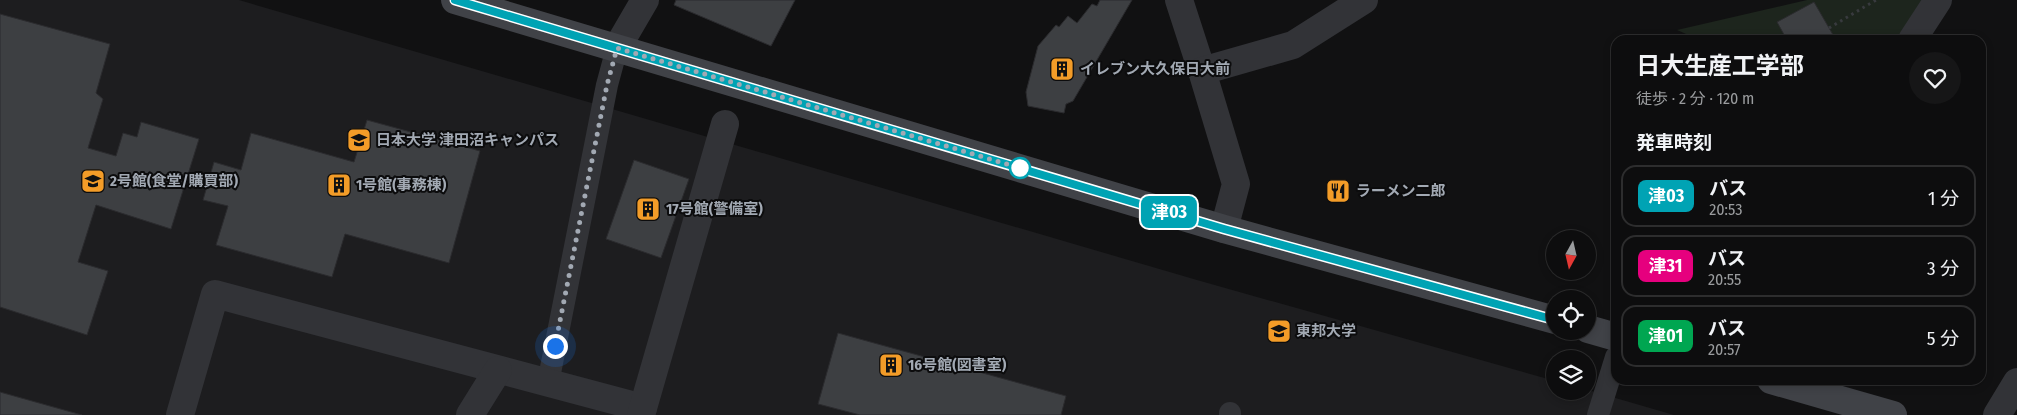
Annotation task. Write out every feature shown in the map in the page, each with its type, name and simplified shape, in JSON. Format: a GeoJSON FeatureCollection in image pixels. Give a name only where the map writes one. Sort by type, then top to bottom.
{"type":"FeatureCollection","features":[{"type":"Feature","properties":{"kind":"street"},"geometry":{"type":"LineString","coordinates":[[455,0],[1224,229],[1546,318]]}},
{"type":"Feature","properties":{"kind":"street"},"geometry":{"type":"LineString","coordinates":[[617,48],[645,0]]}},
{"type":"Feature","properties":{"kind":"street"},"geometry":{"type":"LineString","coordinates":[[1179,0],[1236,184],[1224,229]]}},
{"type":"Feature","properties":{"kind":"street"},"geometry":{"type":"LineString","coordinates":[[1202,71],[1293,45],[1364,0]]}},
{"type":"Feature","properties":{"kind":"street"},"geometry":{"type":"LineString","coordinates":[[1915,35],[1938,0]]}},
{"type":"Feature","properties":{"kind":"street"},"geometry":{"type":"LineString","coordinates":[[180,415],[215,294],[548,383],[642,412],[725,124]]}},
{"type":"Feature","properties":{"kind":"street"},"geometry":{"type":"LineString","coordinates":[[1596,331],[1611,336]]}},
{"type":"Feature","properties":{"kind":"street"},"geometry":{"type":"LineString","coordinates":[[470,415],[498,370]]}},
{"type":"Feature","properties":{"kind":"street"},"geometry":{"type":"LineString","coordinates":[[1997,415],[2017,382]]}},
{"type":"Feature","properties":{"kind":"street"},"geometry":{"type":"LineString","coordinates":[[1788,385],[1893,415]]}},
{"type":"Feature","properties":{"kind":"lane"},"geometry":{"type":"LineString","coordinates":[[548,383],[607,85],[617,48]]}},
{"type":"Feature","properties":{"kind":"lane"},"geometry":{"type":"LineString","coordinates":[[1598,415],[1611,373]]}},
{"type":"Feature","properties":{"kind":"path"},"geometry":{"type":"LineString","coordinates":[[1829,28],[1876,0]]}},
{"type":"Feature","properties":{"kind":"shaded area","name":"日本大学 津田沼キャンパス"},"geometry":{"type":"Polygon","coordinates":[[[0,0],[239,0],[1197,280],[1546,378],[1546,400],[1596,400],[1596,392],[1674,415],[0,415],[0,0]]]}},
{"type":"Feature","properties":{"kind":"shaded area"},"geometry":{"type":"Polygon","coordinates":[[[1807,0],[1926,0],[1902,35],[1688,35],[1677,30],[1807,0]]]}},
{"type":"Feature","properties":{"kind":"building"},"geometry":{"type":"Polygon","coordinates":[[[676,0],[795,0],[771,46],[674,5],[676,0]]]}},
{"type":"Feature","properties":{"kind":"building","name":"イレブン大久保日大前"},"geometry":{"type":"Polygon","coordinates":[[[1100,0],[1132,0],[1073,101],[1066,104],[1064,113],[1028,106],[1026,92],[1038,46],[1056,25],[1059,27],[1068,16],[1077,23],[1092,4],[1097,6],[1100,0]]]}},
{"type":"Feature","properties":{"kind":"building"},"geometry":{"type":"Polygon","coordinates":[[[1814,2],[1833,35],[1784,35],[1777,22],[1814,2]]]}},
{"type":"Feature","properties":{"kind":"building","name":"2号館(食堂/購買部)"},"geometry":{"type":"Polygon","coordinates":[[[0,14],[110,44],[96,93],[103,99],[88,148],[116,156],[123,133],[137,137],[141,122],[199,139],[171,229],[96,205],[78,262],[108,271],[87,335],[0,307],[0,14]]]}},
{"type":"Feature","properties":{"kind":"building","name":"1号館(事務棟)"},"geometry":{"type":"Polygon","coordinates":[[[367,120],[480,151],[449,263],[345,234],[332,277],[216,245],[228,206],[203,200],[214,162],[241,170],[251,133],[354,162],[367,120]]]}},
{"type":"Feature","properties":{"kind":"building","name":"17号館(警備室)"},"geometry":{"type":"Polygon","coordinates":[[[634,160],[689,179],[661,258],[606,239],[634,160]]]}},
{"type":"Feature","properties":{"kind":"building","name":"16号館(図書室)"},"geometry":{"type":"Polygon","coordinates":[[[838,333],[1066,396],[1061,415],[860,415],[818,404],[838,333]]]}},
{"type":"Feature","properties":{"kind":"building"},"geometry":{"type":"Polygon","coordinates":[[[0,392],[82,415],[0,415],[0,392]]]}},
{"type":"Feature","properties":{"kind":"bus line","name":"津03"},"geometry":{"type":"LineString","coordinates":[[455,0],[1224,229],[1546,318]]}},
{"type":"Feature","properties":{"kind":"place","name":"イレブン大久保日大前"},"geometry":{"type":"Point","coordinates":[1062,69]}},
{"type":"Feature","properties":{"kind":"place","name":"日本大学 津田沼キャンパス"},"geometry":{"type":"Point","coordinates":[359,140]}},
{"type":"Feature","properties":{"kind":"place","name":"2号館(食堂/購買部)"},"geometry":{"type":"Point","coordinates":[93,181]}},
{"type":"Feature","properties":{"kind":"place","name":"1号館(事務棟)"},"geometry":{"type":"Point","coordinates":[339,185]}},
{"type":"Feature","properties":{"kind":"place","name":"ラーメン二郎"},"geometry":{"type":"Point","coordinates":[1338,191]}},
{"type":"Feature","properties":{"kind":"place","name":"17号館(警備室)"},"geometry":{"type":"Point","coordinates":[648,209]}},
{"type":"Feature","properties":{"kind":"place","name":"東邦大学"},"geometry":{"type":"Point","coordinates":[1279,331]}},
{"type":"Feature","properties":{"kind":"place","name":"16号館(図書室)"},"geometry":{"type":"Point","coordinates":[891,365]}},
{"type":"Feature","properties":{"kind":"route"},"geometry":{"type":"LineString","coordinates":[[555,346],[597,144],[607,85],[617,48],[1020,168]]}}]}
